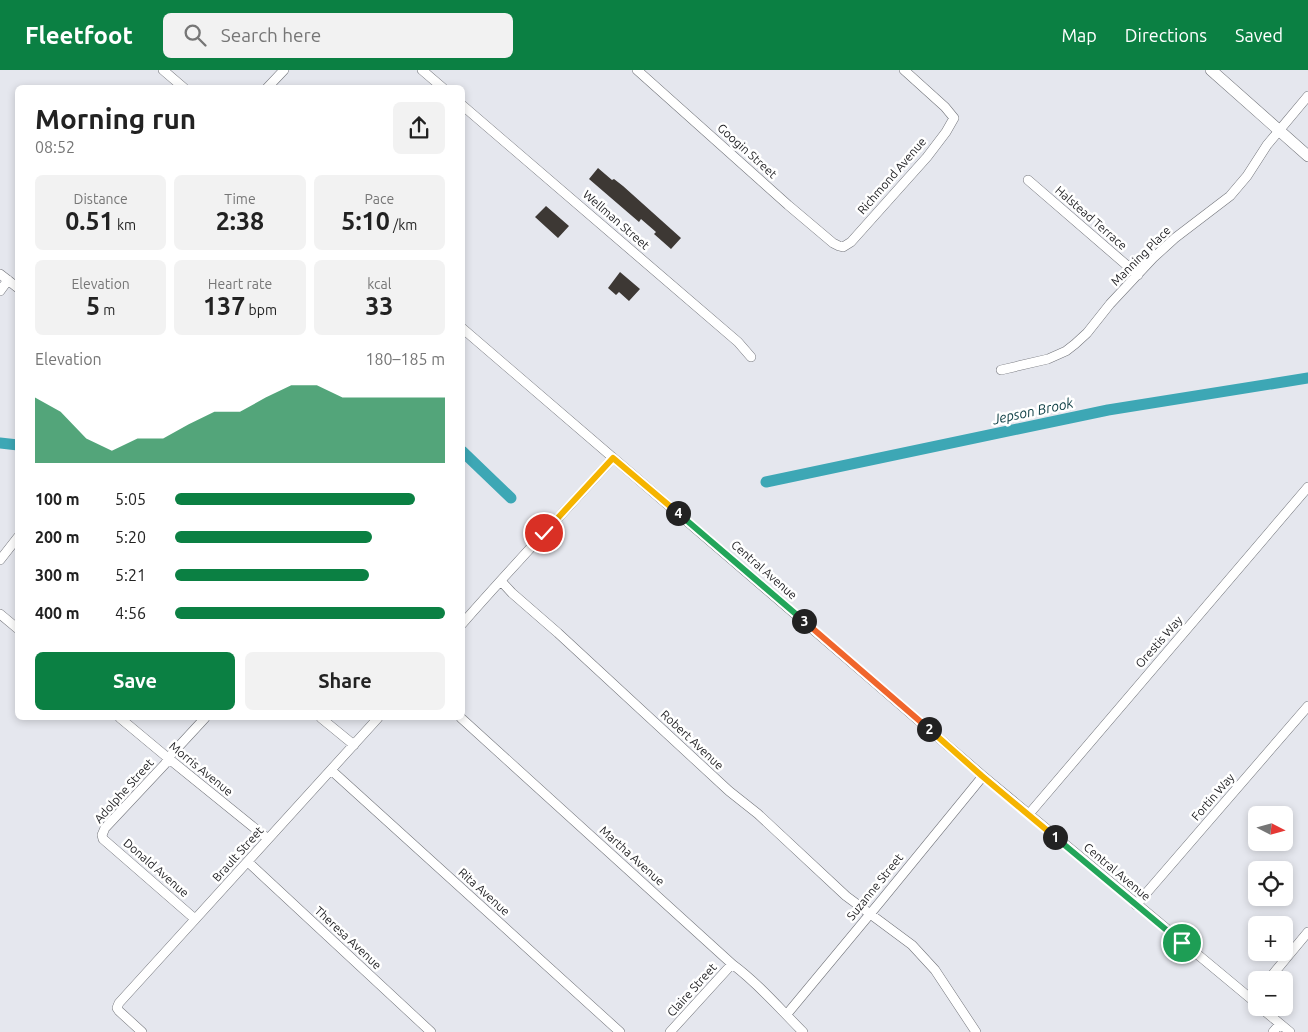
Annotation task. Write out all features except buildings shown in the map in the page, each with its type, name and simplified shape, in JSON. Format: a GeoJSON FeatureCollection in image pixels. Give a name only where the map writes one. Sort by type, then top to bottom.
{"type":"FeatureCollection","features":[{"type":"Feature","properties":{"kind":"street"},"geometry":{"type":"LineString","coordinates":[[164,70],[181,85]]}},
{"type":"Feature","properties":{"kind":"street"},"geometry":{"type":"LineString","coordinates":[[270,85],[284,70]]}},
{"type":"Feature","properties":{"kind":"street"},"geometry":{"type":"LineString","coordinates":[[422,70],[440,85]]}},
{"type":"Feature","properties":{"kind":"street","name":"Googin Street"},"geometry":{"type":"LineString","coordinates":[[637,70],[788,205],[833,243],[843,247]]}},
{"type":"Feature","properties":{"kind":"street","name":"Richmond Avenue"},"geometry":{"type":"LineString","coordinates":[[843,247],[851,242],[926,157],[946,132],[954,118],[945,107],[904,70]]}},
{"type":"Feature","properties":{"kind":"street"},"geometry":{"type":"LineString","coordinates":[[1211,70],[1308,156]]}},
{"type":"Feature","properties":{"kind":"street","name":"Manning Place"},"geometry":{"type":"LineString","coordinates":[[1001,370],[1048,359],[1066,351],[1087,333],[1110,304],[1175,238],[1230,196],[1247,176],[1279,130],[1308,96]]}},
{"type":"Feature","properties":{"kind":"street","name":"Wellman Street"},"geometry":{"type":"LineString","coordinates":[[465,108],[738,342],[751,357]]}},
{"type":"Feature","properties":{"kind":"street","name":"Halstead Terrace"},"geometry":{"type":"LineString","coordinates":[[1028,180],[1138,275]]}},
{"type":"Feature","properties":{"kind":"street"},"geometry":{"type":"LineString","coordinates":[[0,274],[15,286]]}},
{"type":"Feature","properties":{"kind":"street"},"geometry":{"type":"LineString","coordinates":[[0,290],[8,280]]}},
{"type":"Feature","properties":{"kind":"street","name":"Central Avenue"},"geometry":{"type":"LineString","coordinates":[[465,331],[982,776],[1136,905],[1248,994]]}},
{"type":"Feature","properties":{"kind":"street"},"geometry":{"type":"LineString","coordinates":[[465,621],[525,552],[613,458]]}},
{"type":"Feature","properties":{"kind":"street","name":"Orestis Way"},"geometry":{"type":"LineString","coordinates":[[1028,814],[1308,487]]}},
{"type":"Feature","properties":{"kind":"street"},"geometry":{"type":"LineString","coordinates":[[0,560],[15,542]]}},
{"type":"Feature","properties":{"kind":"street","name":"Robert Avenue"},"geometry":{"type":"LineString","coordinates":[[501,581],[846,896],[912,945],[935,970],[976,1032]]}},
{"type":"Feature","properties":{"kind":"street"},"geometry":{"type":"LineString","coordinates":[[0,614],[15,626]]}},
{"type":"Feature","properties":{"kind":"street","name":"Fortin Way"},"geometry":{"type":"LineString","coordinates":[[1136,905],[1308,706]]}},
{"type":"Feature","properties":{"kind":"street","name":"Morris Avenue"},"geometry":{"type":"LineString","coordinates":[[122,720],[268,839]]}},
{"type":"Feature","properties":{"kind":"street","name":"Adolphe Street"},"geometry":{"type":"LineString","coordinates":[[102,835],[105,828],[203,720]]}},
{"type":"Feature","properties":{"kind":"street"},"geometry":{"type":"LineString","coordinates":[[323,720],[354,745]]}},
{"type":"Feature","properties":{"kind":"street","name":"Brault Street"},"geometry":{"type":"LineString","coordinates":[[142,1032],[119,1011],[117,1008],[119,1003],[376,720]]}},
{"type":"Feature","properties":{"kind":"street","name":"Martha Avenue"},"geometry":{"type":"LineString","coordinates":[[463,720],[743,972],[803,1032]]}},
{"type":"Feature","properties":{"kind":"street","name":"Rita Avenue"},"geometry":{"type":"LineString","coordinates":[[332,770],[620,1032]]}},
{"type":"Feature","properties":{"kind":"street","name":"Suzanne Street"},"geometry":{"type":"LineString","coordinates":[[786,1014],[982,776]]}},
{"type":"Feature","properties":{"kind":"street","name":"Donald Avenue"},"geometry":{"type":"LineString","coordinates":[[102,835],[103,839],[195,919]]}},
{"type":"Feature","properties":{"kind":"street","name":"Theresa Avenue"},"geometry":{"type":"LineString","coordinates":[[248,862],[431,1032]]}},
{"type":"Feature","properties":{"kind":"street"},"geometry":{"type":"LineString","coordinates":[[1276,971],[1308,932]]}},
{"type":"Feature","properties":{"kind":"street","name":"Claire Street"},"geometry":{"type":"LineString","coordinates":[[670,1032],[732,964]]}},
{"type":"Feature","properties":{"kind":"street"},"geometry":{"type":"LineString","coordinates":[[1270,1016],[1290,1032]]}},
{"type":"Feature","properties":{"kind":"street"},"geometry":{"type":"LineString","coordinates":[[1273,1032],[1280,1024]]}},
{"type":"Feature","properties":{"kind":"waterway","name":"Jepson Brook"},"geometry":{"type":"LineString","coordinates":[[766,482],[1108,410],[1308,378]]}},
{"type":"Feature","properties":{"kind":"waterway","name":"Jepson Brook"},"geometry":{"type":"LineString","coordinates":[[0,443],[15,445]]}},
{"type":"Feature","properties":{"kind":"waterway","name":"Jepson Brook"},"geometry":{"type":"LineString","coordinates":[[465,454],[511,498]]}},
{"type":"Feature","properties":{"kind":"route"},"geometry":{"type":"LineString","coordinates":[[544,533],[613,458],[982,776],[1182,943]]}}]}
